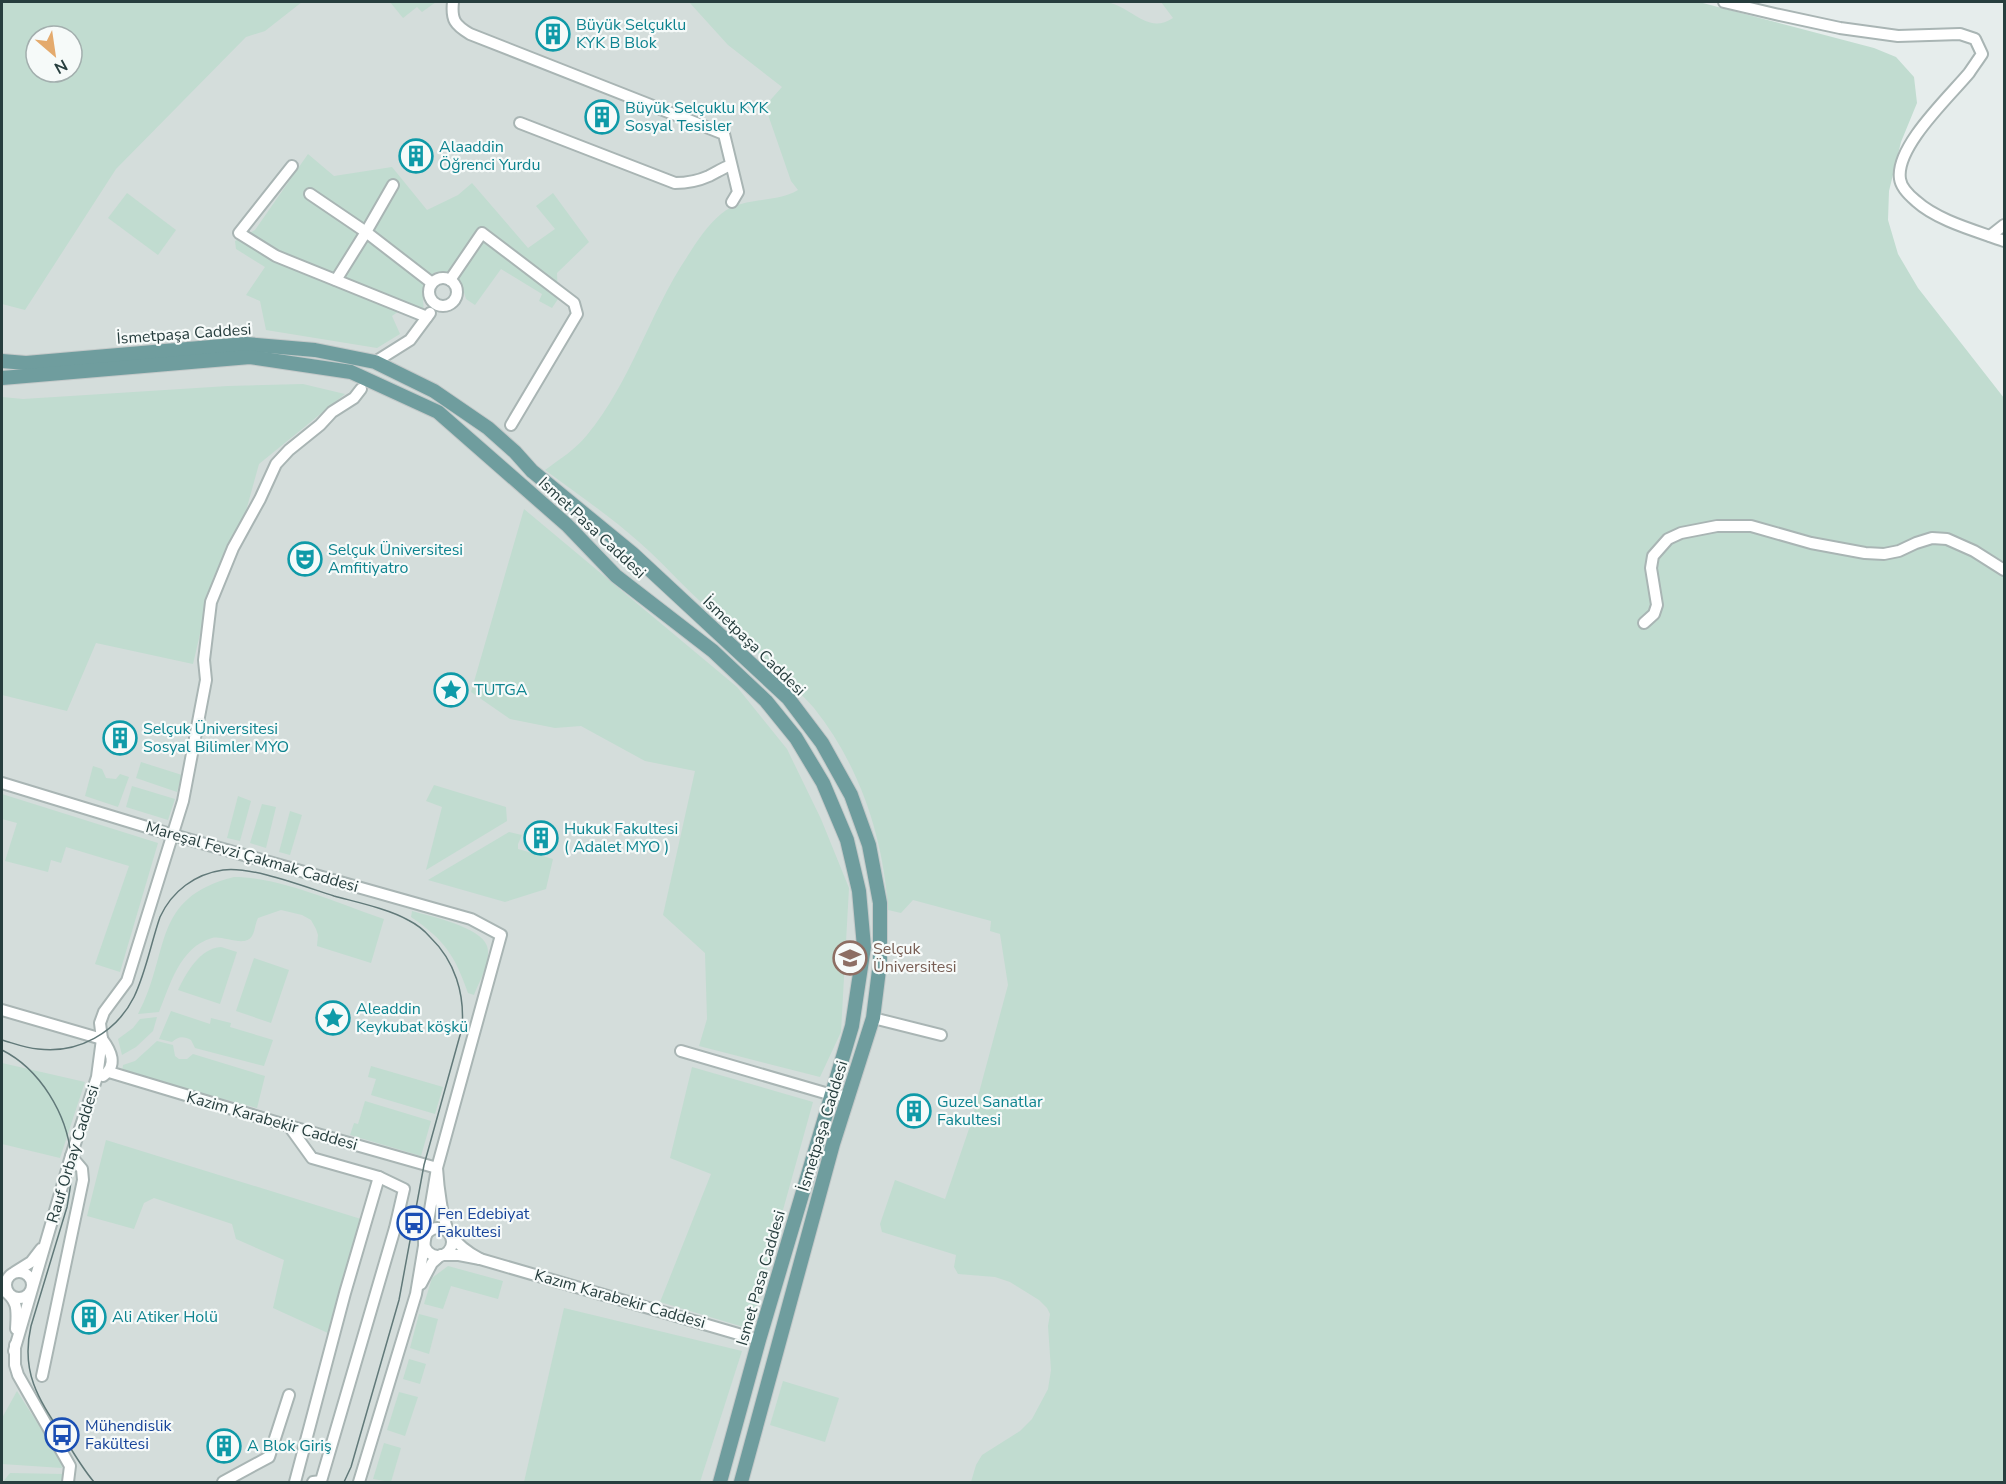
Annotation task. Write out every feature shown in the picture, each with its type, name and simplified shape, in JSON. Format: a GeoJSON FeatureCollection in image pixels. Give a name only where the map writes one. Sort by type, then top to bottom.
{"type":"FeatureCollection","features":[{"type":"Feature","properties":{"kind":"main road","name":"İsmetpaşa Caddesi"},"geometry":{"type":"LineString","coordinates":[[2,361],[26,363],[246,344],[315,350],[375,362],[434,391],[488,428],[532,471],[629,550],[788,698],[822,743],[851,795],[869,845],[880,903],[880,962],[873,1018],[833,1144],[741,1482]]}},
{"type":"Feature","properties":{"kind":"main road","name":"Ismet Pasa Caddesi"},"geometry":{"type":"LineString","coordinates":[[2,378],[250,357],[351,372],[438,412],[567,525],[622,581],[713,651],[766,701],[796,738],[823,783],[847,840],[859,891],[864,948],[852,1026],[759,1340],[720,1482]]}},
{"type":"Feature","properties":{"kind":"main road"},"geometry":{"type":"LineString","coordinates":[[610,570],[615,555],[629,550]]}},
{"type":"Feature","properties":{"kind":"main road"},"geometry":{"type":"LineString","coordinates":[[622,581],[638,576],[641,572],[641,561]]}},
{"type":"Feature","properties":{"kind":"street"},"geometry":{"type":"LineString","coordinates":[[453,2],[452,18],[459,27],[470,34],[724,134],[738,192],[732,202]]}},
{"type":"Feature","properties":{"kind":"street"},"geometry":{"type":"LineString","coordinates":[[1724,2],[1775,15],[1898,36],[1960,34],[1975,39],[1982,54],[1969,73],[1943,100],[1908,148],[1900,169],[1900,182],[1924,207],[2004,241]]}},
{"type":"Feature","properties":{"kind":"street"},"geometry":{"type":"LineString","coordinates":[[520,123],[675,183],[708,177],[731,165]]}},
{"type":"Feature","properties":{"kind":"street"},"geometry":{"type":"LineString","coordinates":[[292,166],[239,233],[276,256],[428,317]]}},
{"type":"Feature","properties":{"kind":"street"},"geometry":{"type":"LineString","coordinates":[[336,280],[393,184]]}},
{"type":"Feature","properties":{"kind":"street"},"geometry":{"type":"LineString","coordinates":[[310,194],[366,232],[432,283]]}},
{"type":"Feature","properties":{"kind":"street"},"geometry":{"type":"LineString","coordinates":[[1990,236],[2004,225]]}},
{"type":"Feature","properties":{"kind":"street"},"geometry":{"type":"LineString","coordinates":[[450,280],[482,233],[574,303],[577,314],[511,424]]}},
{"type":"Feature","properties":{"kind":"street"},"geometry":{"type":"LineString","coordinates":[[441,279],[450,280],[455,287],[454,300],[445,306],[435,304],[429,295],[432,283],[441,279]]}},
{"type":"Feature","properties":{"kind":"street"},"geometry":{"type":"LineString","coordinates":[[375,362],[410,340],[435,304]]}},
{"type":"Feature","properties":{"kind":"street"},"geometry":{"type":"LineString","coordinates":[[97,1077],[102,1039],[100,1023],[104,1012],[127,981],[183,801],[206,680],[204,660],[212,602],[224,569],[276,464],[332,412],[354,398],[362,389]]}},
{"type":"Feature","properties":{"kind":"street"},"geometry":{"type":"LineString","coordinates":[[515,480],[532,471]]}},
{"type":"Feature","properties":{"kind":"street"},"geometry":{"type":"LineString","coordinates":[[1644,623],[1654,614],[1657,605],[1651,568],[1653,556],[1668,539],[1682,532],[1717,526],[1751,526],[1811,543],[1865,553],[1884,554],[1899,551],[1932,538],[1947,539],[1974,551],[2004,570]]}},
{"type":"Feature","properties":{"kind":"street","name":"Mareşal Fevzi Çakmak Caddesi"},"geometry":{"type":"LineString","coordinates":[[2,783],[173,835],[471,919],[501,935],[436,1168]]}},
{"type":"Feature","properties":{"kind":"street"},"geometry":{"type":"LineString","coordinates":[[2,1010],[102,1039]]}},
{"type":"Feature","properties":{"kind":"street"},"geometry":{"type":"LineString","coordinates":[[873,1018],[941,1035]]}},
{"type":"Feature","properties":{"kind":"street","name":"Rauf Orbay Caddesi"},"geometry":{"type":"LineString","coordinates":[[14,1352],[71,1156],[97,1077],[104,1076],[112,1065],[111,1052],[102,1039]]}},
{"type":"Feature","properties":{"kind":"street"},"geometry":{"type":"LineString","coordinates":[[681,1051],[832,1095],[849,1096]]}},
{"type":"Feature","properties":{"kind":"street","name":"Kazim Karabekir Caddesi"},"geometry":{"type":"LineString","coordinates":[[109,1071],[436,1168]]}},
{"type":"Feature","properties":{"kind":"street"},"geometry":{"type":"LineString","coordinates":[[289,1126],[312,1158],[379,1178],[404,1189],[395,1228],[321,1481],[314,1482]]}},
{"type":"Feature","properties":{"kind":"street"},"geometry":{"type":"LineString","coordinates":[[42,1376],[70,1268],[83,1180],[82,1169],[71,1156]]}},
{"type":"Feature","properties":{"kind":"street"},"geometry":{"type":"LineString","coordinates":[[416,1294],[432,1263],[449,1250],[452,1242],[436,1168]]}},
{"type":"Feature","properties":{"kind":"street"},"geometry":{"type":"LineString","coordinates":[[359,1482],[416,1294],[436,1168]]}},
{"type":"Feature","properties":{"kind":"street"},"geometry":{"type":"LineString","coordinates":[[295,1482],[345,1293],[379,1178]]}},
{"type":"Feature","properties":{"kind":"street"},"geometry":{"type":"LineString","coordinates":[[441,1255],[428,1252],[424,1244],[426,1234],[433,1228],[443,1228],[480,1259]]}},
{"type":"Feature","properties":{"kind":"street"},"geometry":{"type":"LineString","coordinates":[[45,1244],[31,1262],[7,1277],[5,1285],[6,1293],[17,1308],[14,1352],[18,1375],[70,1466],[68,1482]]}},
{"type":"Feature","properties":{"kind":"street","name":"Kazım Karabekir Caddesi"},"geometry":{"type":"LineString","coordinates":[[441,1255],[459,1254],[480,1259],[759,1340]]}},
{"type":"Feature","properties":{"kind":"street"},"geometry":{"type":"LineString","coordinates":[[2,1275],[22,1272],[29,1277],[30,1293],[23,1298],[6,1293]]}},
{"type":"Feature","properties":{"kind":"street"},"geometry":{"type":"LineString","coordinates":[[223,1482],[269,1457],[289,1395]]}},
{"type":"Feature","properties":{"kind":"shaded area","name":"Selçuk Üniversitesi"},"geometry":{"type":"Polygon","coordinates":[[[2,2],[1517,2],[1808,1482],[2,1482],[2,2]]]}},
{"type":"Feature","properties":{"kind":"green space"},"geometry":{"type":"Polygon","coordinates":[[[2,2],[302,2],[265,31],[246,37],[116,169],[25,310],[2,304],[2,2]]]}},
{"type":"Feature","properties":{"kind":"green space"},"geometry":{"type":"Polygon","coordinates":[[[390,2],[436,2],[422,12],[417,7],[403,18],[390,2]]]}},
{"type":"Feature","properties":{"kind":"green space"},"geometry":{"type":"Polygon","coordinates":[[[689,2],[1104,2],[1114,4],[1146,21],[1163,23],[1173,18],[1161,2],[1699,2],[1874,48],[1896,57],[1914,77],[1917,103],[1901,142],[1889,191],[1888,220],[1898,254],[1918,288],[2004,398],[2004,1482],[971,1482],[982,1455],[1020,1431],[1032,1419],[1048,1389],[1051,1370],[1048,1326],[1050,1314],[1039,1300],[1010,1282],[995,1277],[958,1274],[954,1267],[956,1255],[882,1232],[880,1224],[895,1180],[945,1199],[970,1126],[1008,985],[1000,934],[990,931],[991,921],[913,900],[901,913],[888,910],[881,856],[866,803],[844,753],[814,708],[765,659],[693,595],[639,542],[545,470],[578,445],[602,414],[616,393],[674,279],[702,234],[711,224],[729,208],[779,197],[798,190],[791,181],[765,106],[782,87],[728,45],[689,2]]]}},
{"type":"Feature","properties":{"kind":"green space"},"geometry":{"type":"Polygon","coordinates":[[[308,154],[334,176],[392,167],[427,210],[458,195],[472,183],[528,248],[555,229],[536,206],[553,193],[589,242],[557,273],[558,299],[552,308],[539,301],[542,294],[501,269],[475,305],[466,299],[460,280],[447,273],[435,272],[424,290],[424,311],[410,303],[392,316],[400,334],[377,348],[266,330],[260,301],[246,295],[265,267],[236,249],[235,241],[255,230],[308,154]]]}},
{"type":"Feature","properties":{"kind":"green space"},"geometry":{"type":"Polygon","coordinates":[[[127,193],[176,230],[158,255],[108,218],[127,193]]]}},
{"type":"Feature","properties":{"kind":"green space"},"geometry":{"type":"Polygon","coordinates":[[[303,384],[345,394],[259,464],[246,511],[213,578],[193,664],[96,643],[67,711],[2,695],[2,397],[23,399],[228,386],[303,384]]]}},
{"type":"Feature","properties":{"kind":"green space"},"geometry":{"type":"Polygon","coordinates":[[[524,509],[737,687],[787,749],[821,819],[849,888],[841,1032],[820,1077],[699,1046],[707,1019],[705,953],[663,915],[695,771],[645,761],[581,726],[555,728],[510,719],[471,692],[524,509]]]}},
{"type":"Feature","properties":{"kind":"green space"},"geometry":{"type":"Polygon","coordinates":[[[141,762],[182,775],[177,792],[136,778],[141,762]]]}},
{"type":"Feature","properties":{"kind":"green space"},"geometry":{"type":"Polygon","coordinates":[[[93,766],[102,769],[106,778],[116,779],[120,774],[129,777],[118,807],[85,796],[93,766]]]}},
{"type":"Feature","properties":{"kind":"green space"},"geometry":{"type":"Polygon","coordinates":[[[434,785],[506,807],[507,821],[426,870],[442,807],[426,801],[434,785]]]}},
{"type":"Feature","properties":{"kind":"green space"},"geometry":{"type":"Polygon","coordinates":[[[132,786],[175,799],[168,820],[126,807],[132,786]]]}},
{"type":"Feature","properties":{"kind":"green space"},"geometry":{"type":"Polygon","coordinates":[[[2,794],[158,843],[120,972],[95,964],[129,866],[66,847],[61,863],[51,860],[48,872],[5,861],[17,823],[2,819],[2,794]]]}},
{"type":"Feature","properties":{"kind":"green space"},"geometry":{"type":"Polygon","coordinates":[[[238,796],[251,801],[240,841],[227,838],[238,796]]]}},
{"type":"Feature","properties":{"kind":"green space"},"geometry":{"type":"Polygon","coordinates":[[[262,804],[276,807],[266,848],[250,843],[262,804]]]}},
{"type":"Feature","properties":{"kind":"green space"},"geometry":{"type":"Polygon","coordinates":[[[290,811],[302,815],[290,855],[279,852],[290,811]]]}},
{"type":"Feature","properties":{"kind":"green space"},"geometry":{"type":"Polygon","coordinates":[[[509,832],[522,835],[518,849],[553,859],[546,889],[505,902],[428,880],[509,832]]]}},
{"type":"Feature","properties":{"kind":"green space"},"geometry":{"type":"Polygon","coordinates":[[[234,877],[271,881],[290,886],[384,919],[371,963],[317,946],[318,935],[311,920],[302,915],[281,910],[258,918],[249,939],[239,941],[212,938],[201,943],[184,958],[172,979],[159,1012],[138,1014],[175,913],[188,899],[207,886],[234,877]]]}},
{"type":"Feature","properties":{"kind":"green space"},"geometry":{"type":"Polygon","coordinates":[[[412,911],[454,923],[483,939],[487,946],[488,958],[474,995],[468,993],[453,959],[441,941],[411,917],[412,911]]]}},
{"type":"Feature","properties":{"kind":"green space"},"geometry":{"type":"Polygon","coordinates":[[[221,947],[237,952],[220,1004],[178,990],[200,957],[213,948],[221,947]]]}},
{"type":"Feature","properties":{"kind":"green space"},"geometry":{"type":"Polygon","coordinates":[[[254,958],[289,970],[271,1023],[236,1011],[254,958]]]}},
{"type":"Feature","properties":{"kind":"green space"},"geometry":{"type":"Polygon","coordinates":[[[171,1011],[210,1024],[211,1018],[231,1023],[230,1027],[273,1040],[264,1066],[195,1048],[191,1040],[186,1038],[181,1037],[172,1042],[159,1039],[171,1011]]]}},
{"type":"Feature","properties":{"kind":"green space"},"geometry":{"type":"Polygon","coordinates":[[[157,1017],[153,1031],[136,1047],[122,1055],[118,1039],[133,1028],[140,1019],[157,1017]]]}},
{"type":"Feature","properties":{"kind":"green space"},"geometry":{"type":"Polygon","coordinates":[[[157,1041],[173,1045],[175,1056],[179,1059],[187,1059],[193,1054],[265,1076],[257,1108],[122,1072],[123,1065],[135,1061],[157,1041]]]}},
{"type":"Feature","properties":{"kind":"green space"},"geometry":{"type":"Polygon","coordinates":[[[2,1063],[85,1082],[60,1158],[2,1144],[2,1063]]]}},
{"type":"Feature","properties":{"kind":"green space"},"geometry":{"type":"Polygon","coordinates":[[[371,1066],[443,1087],[435,1114],[371,1095],[376,1079],[368,1077],[371,1066]]]}},
{"type":"Feature","properties":{"kind":"green space"},"geometry":{"type":"Polygon","coordinates":[[[692,1067],[813,1102],[750,1329],[660,1302],[711,1174],[670,1158],[692,1067]]]}},
{"type":"Feature","properties":{"kind":"green space"},"geometry":{"type":"Polygon","coordinates":[[[365,1101],[431,1121],[421,1156],[350,1135],[354,1123],[358,1124],[365,1101]]]}},
{"type":"Feature","properties":{"kind":"green space"},"geometry":{"type":"Polygon","coordinates":[[[106,1140],[361,1219],[330,1334],[273,1308],[284,1260],[236,1239],[232,1224],[154,1198],[144,1203],[134,1229],[87,1216],[106,1140]]]}},
{"type":"Feature","properties":{"kind":"green space"},"geometry":{"type":"Polygon","coordinates":[[[448,1266],[503,1281],[498,1299],[451,1286],[443,1309],[424,1304],[432,1278],[448,1266]]]}},
{"type":"Feature","properties":{"kind":"green space"},"geometry":{"type":"Polygon","coordinates":[[[564,1308],[742,1351],[700,1482],[524,1482],[564,1308]]]}},
{"type":"Feature","properties":{"kind":"green space"},"geometry":{"type":"Polygon","coordinates":[[[419,1314],[438,1319],[429,1354],[410,1348],[419,1314]]]}},
{"type":"Feature","properties":{"kind":"green space"},"geometry":{"type":"Polygon","coordinates":[[[409,1359],[426,1364],[420,1384],[403,1379],[409,1359]]]}},
{"type":"Feature","properties":{"kind":"green space"},"geometry":{"type":"Polygon","coordinates":[[[783,1381],[839,1398],[825,1442],[770,1425],[783,1381]]]}},
{"type":"Feature","properties":{"kind":"green space"},"geometry":{"type":"Polygon","coordinates":[[[17,1391],[61,1460],[62,1468],[2,1464],[2,1418],[17,1391]]]}},
{"type":"Feature","properties":{"kind":"green space"},"geometry":{"type":"Polygon","coordinates":[[[399,1392],[418,1397],[405,1436],[387,1430],[399,1392]]]}},
{"type":"Feature","properties":{"kind":"green space"},"geometry":{"type":"Polygon","coordinates":[[[384,1443],[401,1448],[391,1482],[373,1479],[384,1443]]]}},
{"type":"Feature","properties":{"kind":"green space"},"geometry":{"type":"Polygon","coordinates":[[[10,1473],[64,1474],[63,1482],[3,1482],[10,1473]]]}},
{"type":"Feature","properties":{"kind":"tram line"},"geometry":{"type":"LineString","coordinates":[[2,1040],[28,1048],[53,1050],[81,1044],[106,1031],[117,1021],[134,997],[160,917],[171,899],[186,885],[213,872],[235,870],[263,874],[382,909],[414,923],[439,946],[457,979],[462,1003],[462,1028],[424,1165],[399,1300],[351,1467],[344,1482]]}},
{"type":"Feature","properties":{"kind":"tram line"},"geometry":{"type":"LineString","coordinates":[[2,1050],[16,1058],[28,1069],[49,1094],[64,1124],[68,1140],[72,1169],[67,1207],[31,1326],[28,1359],[30,1373],[40,1399],[94,1482]]}},
{"type":"Feature","properties":{"kind":"place","name":"Büyük Selçuklu KYK B Blok"},"geometry":{"type":"Point","coordinates":[553,34]}},
{"type":"Feature","properties":{"kind":"place","name":"Büyük Selçuklu KYK Sosyal Tesisler"},"geometry":{"type":"Point","coordinates":[602,117]}},
{"type":"Feature","properties":{"kind":"place","name":"Alaaddin Öğrenci Yurdu"},"geometry":{"type":"Point","coordinates":[416,156]}},
{"type":"Feature","properties":{"kind":"place","name":"Selçuk Üniversitesi Amfitiyatro"},"geometry":{"type":"Point","coordinates":[305,559]}},
{"type":"Feature","properties":{"kind":"place","name":"TUTGA"},"geometry":{"type":"Point","coordinates":[451,690]}},
{"type":"Feature","properties":{"kind":"place","name":"Selçuk Üniversitesi Sosyal Bilimler MYO"},"geometry":{"type":"Point","coordinates":[120,738]}},
{"type":"Feature","properties":{"kind":"place","name":"Hukuk Fakultesi ( Adalet MYO )"},"geometry":{"type":"Point","coordinates":[541,838]}},
{"type":"Feature","properties":{"kind":"place","name":"Selçuk Üniversitesi"},"geometry":{"type":"Point","coordinates":[850,958]}},
{"type":"Feature","properties":{"kind":"place","name":"Aleaddin Keykubat köşkü"},"geometry":{"type":"Point","coordinates":[333,1018]}},
{"type":"Feature","properties":{"kind":"place","name":"Guzel Sanatlar Fakultesi"},"geometry":{"type":"Point","coordinates":[914,1111]}},
{"type":"Feature","properties":{"kind":"place","name":"Fen Edebiyat Fakultesi"},"geometry":{"type":"Point","coordinates":[414,1223]}},
{"type":"Feature","properties":{"kind":"place","name":"Ali Atiker Holü"},"geometry":{"type":"Point","coordinates":[89,1317]}},
{"type":"Feature","properties":{"kind":"place","name":"Mühendislik Fakültesi"},"geometry":{"type":"Point","coordinates":[62,1435]}},
{"type":"Feature","properties":{"kind":"place","name":"A Blok Giriş"},"geometry":{"type":"Point","coordinates":[224,1446]}}]}
